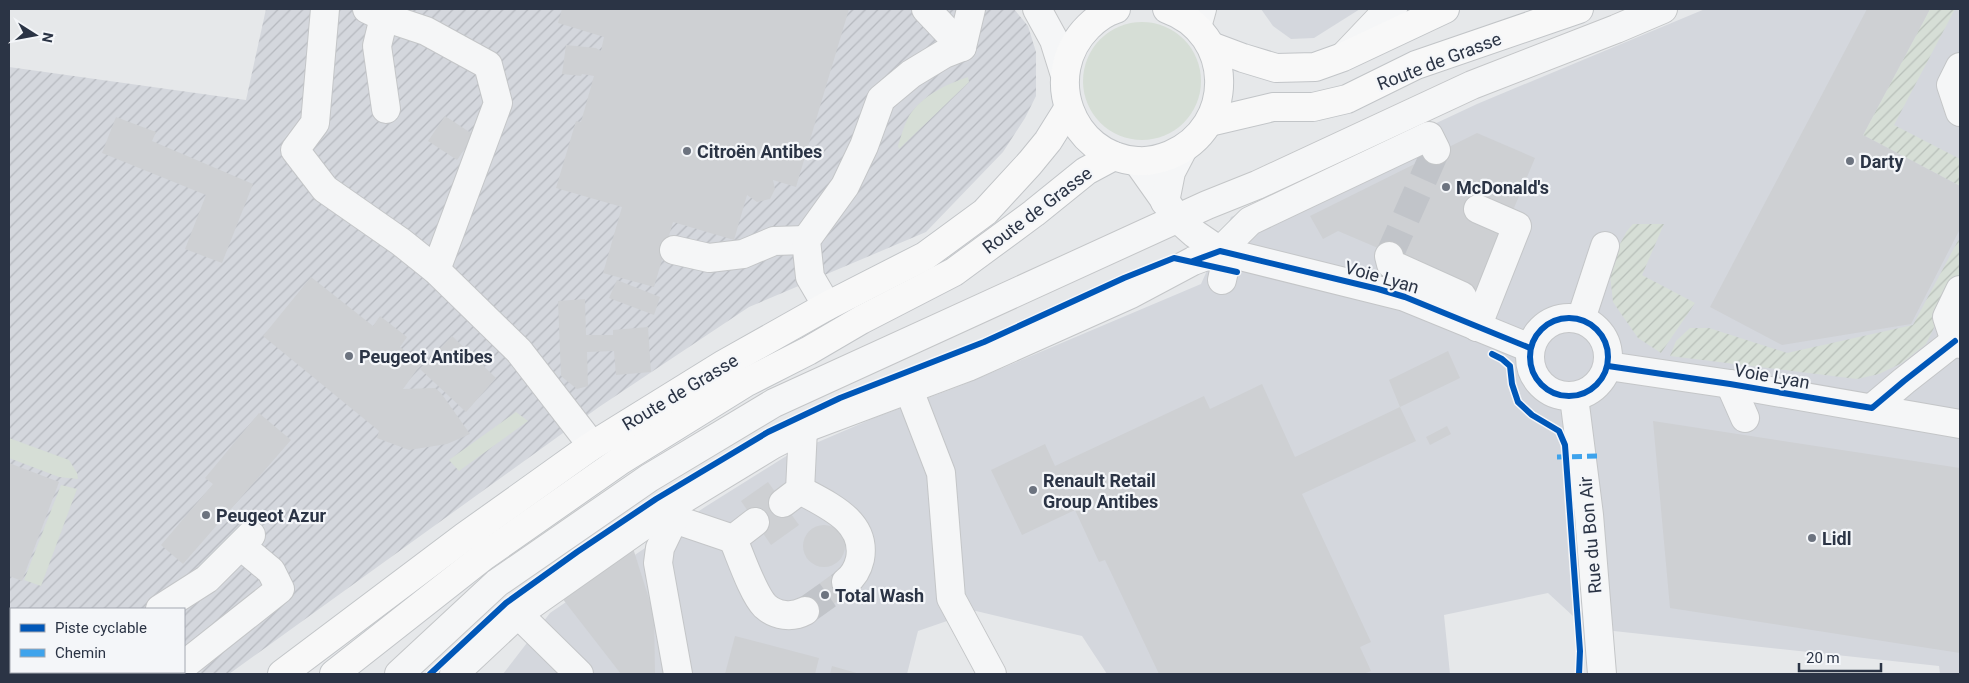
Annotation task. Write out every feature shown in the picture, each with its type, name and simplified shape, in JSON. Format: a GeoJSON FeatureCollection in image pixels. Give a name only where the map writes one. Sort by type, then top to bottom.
{"type":"FeatureCollection","features":[{"type":"Feature","properties":{"kind":"main road"},"geometry":{"type":"LineString","coordinates":[[1114,9],[1095,20],[1081,34],[1070,52],[1064,72],[1064,91],[1068,109],[1077,126],[1093,143],[1125,158],[1161,158],[1183,149],[1198,137],[1210,122],[1219,97],[1219,71],[1204,27]]}},
{"type":"Feature","properties":{"kind":"main road"},"geometry":{"type":"LineString","coordinates":[[1167,9],[1204,27],[1243,58],[1276,68],[1315,67],[1343,57],[1444,9]]}},
{"type":"Feature","properties":{"kind":"main road"},"geometry":{"type":"LineString","coordinates":[[1416,66],[1527,9]]}},
{"type":"Feature","properties":{"kind":"main road","name":"Route de Grasse"},"geometry":{"type":"LineString","coordinates":[[1210,122],[1273,108],[1313,107],[1347,99],[1416,66],[1579,9]]}},
{"type":"Feature","properties":{"kind":"main road","name":"Route de Grasse"},"geometry":{"type":"LineString","coordinates":[[282,674],[464,537],[590,447],[724,364],[827,306],[925,256],[985,212],[1048,141],[1068,109]]}},
{"type":"Feature","properties":{"kind":"main road","name":"Route de Grasse"},"geometry":{"type":"LineString","coordinates":[[334,674],[484,556],[621,460],[745,383],[954,272],[1034,213],[1086,171],[1125,158]]}},
{"type":"Feature","properties":{"kind":"street"},"geometry":{"type":"LineString","coordinates":[[325,9],[315,123],[295,150],[325,189],[401,242],[436,270],[519,351],[584,435],[590,447]]}},
{"type":"Feature","properties":{"kind":"street"},"geometry":{"type":"LineString","coordinates":[[926,9],[962,47]]}},
{"type":"Feature","properties":{"kind":"street"},"geometry":{"type":"LineString","coordinates":[[962,47],[971,9]]}},
{"type":"Feature","properties":{"kind":"street"},"geometry":{"type":"LineString","coordinates":[[1037,9],[1054,40],[1064,72]]}},
{"type":"Feature","properties":{"kind":"street"},"geometry":{"type":"LineString","coordinates":[[1343,57],[1383,15],[1392,9]]}},
{"type":"Feature","properties":{"kind":"street"},"geometry":{"type":"LineString","coordinates":[[399,674],[497,583],[648,478],[774,403],[1172,210],[1207,205],[1257,185],[1472,85],[1663,9]]}},
{"type":"Feature","properties":{"kind":"street"},"geometry":{"type":"LineString","coordinates":[[386,109],[376,46],[376,13],[426,31],[488,65],[498,103],[436,270]]}},
{"type":"Feature","properties":{"kind":"street"},"geometry":{"type":"LineString","coordinates":[[827,306],[810,276],[806,240],[845,186],[864,146],[881,99],[911,74],[944,54],[962,47]]}},
{"type":"Feature","properties":{"kind":"street"},"geometry":{"type":"LineString","coordinates":[[1960,67],[1951,85],[1960,112]]}},
{"type":"Feature","properties":{"kind":"street"},"geometry":{"type":"LineString","coordinates":[[454,674],[518,614],[772,445],[803,429],[909,390],[971,374],[1060,327],[1131,294],[1193,261],[1224,252],[1250,221],[1429,136],[1436,150]]}},
{"type":"Feature","properties":{"kind":"street"},"geometry":{"type":"LineString","coordinates":[[1172,210],[1171,172],[1183,149]]}},
{"type":"Feature","properties":{"kind":"street","name":"Voie Lyan"},"geometry":{"type":"LineString","coordinates":[[1125,158],[1195,234],[1224,252],[1405,297],[1530,348]]}},
{"type":"Feature","properties":{"kind":"street"},"geometry":{"type":"LineString","coordinates":[[1477,327],[1517,226],[1478,209]]}},
{"type":"Feature","properties":{"kind":"street"},"geometry":{"type":"LineString","coordinates":[[674,250],[709,258],[744,254],[774,242],[806,240]]}},
{"type":"Feature","properties":{"kind":"street"},"geometry":{"type":"LineString","coordinates":[[1581,319],[1605,246]]}},
{"type":"Feature","properties":{"kind":"street"},"geometry":{"type":"LineString","coordinates":[[1222,280],[1224,252]]}},
{"type":"Feature","properties":{"kind":"street"},"geometry":{"type":"LineString","coordinates":[[1389,256],[1391,264],[1462,296],[1477,327]]}},
{"type":"Feature","properties":{"kind":"street"},"geometry":{"type":"LineString","coordinates":[[1872,408],[1904,381],[1958,343],[1947,317],[1960,290]]}},
{"type":"Feature","properties":{"kind":"street"},"geometry":{"type":"LineString","coordinates":[[1559,318],[1581,319],[1598,330],[1607,346],[1608,366],[1596,387],[1574,397],[1555,395],[1539,384],[1530,368],[1530,348],[1540,329],[1559,318]]}},
{"type":"Feature","properties":{"kind":"street","name":"Voie Lyan"},"geometry":{"type":"LineString","coordinates":[[1608,366],[1730,384],[1960,424]]}},
{"type":"Feature","properties":{"kind":"street"},"geometry":{"type":"LineString","coordinates":[[1730,384],[1745,418]]}},
{"type":"Feature","properties":{"kind":"street"},"geometry":{"type":"LineString","coordinates":[[909,390],[941,473],[951,598],[992,674]]}},
{"type":"Feature","properties":{"kind":"street","name":"Rue du Bon Air"},"geometry":{"type":"LineString","coordinates":[[1574,397],[1589,515],[1602,674]]}},
{"type":"Feature","properties":{"kind":"street"},"geometry":{"type":"LineString","coordinates":[[803,429],[792,497],[837,511],[854,527],[860,544],[860,556],[858,567],[852,578],[846,582]]}},
{"type":"Feature","properties":{"kind":"street"},"geometry":{"type":"LineString","coordinates":[[671,514],[733,539],[758,595],[766,606],[783,616],[805,611]]}},
{"type":"Feature","properties":{"kind":"street"},"geometry":{"type":"LineString","coordinates":[[671,514],[660,548],[658,563],[678,674]]}},
{"type":"Feature","properties":{"kind":"street"},"geometry":{"type":"LineString","coordinates":[[733,539],[755,522]]}},
{"type":"Feature","properties":{"kind":"street"},"geometry":{"type":"LineString","coordinates":[[162,608],[208,579],[246,541],[271,571],[280,589],[185,664]]}},
{"type":"Feature","properties":{"kind":"street"},"geometry":{"type":"LineString","coordinates":[[518,614],[579,674]]}},
{"type":"Feature","properties":{"kind":"shaded area"},"geometry":{"type":"Polygon","coordinates":[[[266,9],[1014,9],[1028,26],[1036,52],[1036,96],[1025,118],[1003,152],[926,232],[749,307],[599,407],[229,674],[28,673],[185,673],[185,608],[10,608],[10,668],[9,67],[246,100],[266,9]]]}},
{"type":"Feature","properties":{"kind":"shaded area"},"geometry":{"type":"Polygon","coordinates":[[[1261,9],[1360,9],[1314,38],[1291,39],[1273,26],[1261,9]]]}},
{"type":"Feature","properties":{"kind":"shaded area"},"geometry":{"type":"Polygon","coordinates":[[[1705,9],[1960,9],[1960,674],[1940,674],[1939,666],[1586,628],[1548,593],[1444,615],[1450,674],[1107,674],[1082,636],[976,611],[918,631],[907,674],[503,674],[550,613],[705,507],[788,455],[874,418],[960,386],[1201,284],[1231,217],[1285,194],[1477,104],[1705,9]]]}},
{"type":"Feature","properties":{"kind":"shaded area"},"geometry":{"type":"Polygon","coordinates":[[[1930,9],[1955,9],[1894,125],[1960,159],[1960,186],[1863,135],[1930,9]]]}},
{"type":"Feature","properties":{"kind":"shaded area"},"geometry":{"type":"Polygon","coordinates":[[[1142,22],[1165,26],[1184,39],[1197,58],[1201,81],[1197,104],[1184,123],[1165,136],[1142,140],[1119,136],[1100,123],[1087,104],[1083,81],[1087,58],[1100,39],[1119,26],[1142,22]]]}},
{"type":"Feature","properties":{"kind":"shaded area"},"geometry":{"type":"Polygon","coordinates":[[[968,77],[969,82],[899,149],[898,146],[909,116],[921,102],[935,92],[968,77]]]}},
{"type":"Feature","properties":{"kind":"shaded area"},"geometry":{"type":"Polygon","coordinates":[[[1633,224],[1664,224],[1642,275],[1695,303],[1661,353],[1638,338],[1613,302],[1610,275],[1615,253],[1633,224]]]}},
{"type":"Feature","properties":{"kind":"shaded area"},"geometry":{"type":"Polygon","coordinates":[[[1960,237],[1960,275],[1926,344],[1902,363],[1879,374],[1857,379],[1670,356],[1676,341],[1690,328],[1709,328],[1787,353],[1913,325],[1960,237]]]}},
{"type":"Feature","properties":{"kind":"shaded area"},"geometry":{"type":"Polygon","coordinates":[[[516,412],[528,421],[459,471],[449,460],[516,412]]]}},
{"type":"Feature","properties":{"kind":"shaded area"},"geometry":{"type":"Polygon","coordinates":[[[9,438],[69,460],[77,473],[78,479],[59,477],[9,458],[9,438]]]}},
{"type":"Feature","properties":{"kind":"shaded area"},"geometry":{"type":"Polygon","coordinates":[[[61,485],[77,489],[41,586],[24,580],[61,485]]]}},
{"type":"Feature","properties":{"kind":"building","name":"Citroën Antibes"},"geometry":{"type":"Polygon","coordinates":[[[562,9],[849,9],[796,187],[773,180],[775,189],[770,199],[757,202],[747,195],[734,240],[673,222],[654,287],[603,273],[622,207],[556,188],[576,121],[581,122],[594,76],[562,74],[566,45],[596,48],[601,51],[604,37],[558,23],[562,9]]]}},
{"type":"Feature","properties":{"kind":"building","name":"Darty"},"geometry":{"type":"Polygon","coordinates":[[[1867,9],[1930,9],[1863,135],[1960,186],[1960,229],[1911,324],[1782,345],[1710,307],[1867,9]]]}},
{"type":"Feature","properties":{"kind":"building"},"geometry":{"type":"Polygon","coordinates":[[[445,116],[474,135],[457,160],[428,141],[445,116]]]}},
{"type":"Feature","properties":{"kind":"building"},"geometry":{"type":"Polygon","coordinates":[[[116,117],[156,132],[152,141],[253,184],[222,263],[185,249],[206,195],[102,153],[116,117]]]}},
{"type":"Feature","properties":{"kind":"building","name":"McDonald's"},"geometry":{"type":"Polygon","coordinates":[[[1477,133],[1535,158],[1479,291],[1338,231],[1323,239],[1310,216],[1477,133]]]}},
{"type":"Feature","properties":{"kind":"building","name":"Peugeot Antibes"},"geometry":{"type":"Polygon","coordinates":[[[311,277],[373,326],[380,316],[407,337],[400,347],[421,364],[403,389],[435,388],[441,393],[470,434],[447,444],[409,450],[377,438],[379,431],[263,336],[311,277]]]}},
{"type":"Feature","properties":{"kind":"building"},"geometry":{"type":"Polygon","coordinates":[[[617,280],[660,297],[654,315],[609,298],[617,280]]]}},
{"type":"Feature","properties":{"kind":"building"},"geometry":{"type":"Polygon","coordinates":[[[585,299],[586,335],[613,335],[613,330],[648,327],[651,372],[616,375],[614,351],[587,352],[588,386],[577,389],[561,376],[558,301],[585,299]]]}},
{"type":"Feature","properties":{"kind":"building"},"geometry":{"type":"Polygon","coordinates":[[[452,336],[496,378],[466,412],[420,369],[452,336]]]}},
{"type":"Feature","properties":{"kind":"building"},"geometry":{"type":"Polygon","coordinates":[[[1448,351],[1460,378],[1400,407],[1389,380],[1448,351]]]}},
{"type":"Feature","properties":{"kind":"building"},"geometry":{"type":"Polygon","coordinates":[[[1262,384],[1295,457],[1400,407],[1416,441],[1302,494],[1371,642],[1360,647],[1371,671],[1363,674],[1159,674],[1105,560],[1099,562],[1075,510],[1022,535],[991,470],[1045,444],[1055,466],[1204,396],[1210,409],[1262,384]]]}},
{"type":"Feature","properties":{"kind":"building","name":"Peugeot Azur"},"geometry":{"type":"Polygon","coordinates":[[[259,413],[291,440],[183,564],[161,545],[213,484],[205,478],[259,413]]]}},
{"type":"Feature","properties":{"kind":"building","name":"Lidl"},"geometry":{"type":"Polygon","coordinates":[[[1653,421],[1960,468],[1960,653],[1670,608],[1653,421]]]}},
{"type":"Feature","properties":{"kind":"building"},"geometry":{"type":"Polygon","coordinates":[[[1447,426],[1451,434],[1430,445],[1426,437],[1447,426]]]}},
{"type":"Feature","properties":{"kind":"building"},"geometry":{"type":"Polygon","coordinates":[[[9,463],[59,482],[22,581],[9,576],[9,463]]]}},
{"type":"Feature","properties":{"kind":"building"},"geometry":{"type":"Polygon","coordinates":[[[768,482],[799,525],[771,545],[741,501],[768,482]]]}},
{"type":"Feature","properties":{"kind":"building"},"geometry":{"type":"Polygon","coordinates":[[[824,525],[839,531],[845,546],[839,561],[824,567],[809,561],[803,546],[809,531],[824,525]]]}},
{"type":"Feature","properties":{"kind":"building"},"geometry":{"type":"Polygon","coordinates":[[[633,548],[654,615],[655,674],[621,674],[562,598],[633,548]]]}},
{"type":"Feature","properties":{"kind":"building","name":"Total Wash"},"geometry":{"type":"Polygon","coordinates":[[[838,570],[853,590],[811,620],[797,600],[838,570]]]}},
{"type":"Feature","properties":{"kind":"building"},"geometry":{"type":"Polygon","coordinates":[[[735,636],[819,658],[815,674],[725,674],[735,636]]]}},
{"type":"Feature","properties":{"kind":"building"},"geometry":{"type":"Polygon","coordinates":[[[832,666],[860,674],[830,674],[832,666]]]}},
{"type":"Feature","properties":{"kind":"tunnel"},"geometry":{"type":"LineString","coordinates":[[1389,256],[1436,150]]}},
{"type":"Feature","properties":{"kind":"tunnel"},"geometry":{"type":"LineString","coordinates":[[805,611],[846,582]]}},
{"type":"Feature","properties":{"kind":"marked path"},"geometry":{"type":"LineString","coordinates":[[1557,457],[1600,456]]}},
{"type":"Feature","properties":{"kind":"cycle path"},"geometry":{"type":"LineString","coordinates":[[1193,261],[1220,251],[1378,289],[1405,297],[1530,348]]}},
{"type":"Feature","properties":{"kind":"cycle path"},"geometry":{"type":"LineString","coordinates":[[430,674],[506,603],[577,552],[656,499],[768,432],[840,398],[984,342],[1124,278],[1174,258],[1237,272]]}},
{"type":"Feature","properties":{"kind":"cycle path"},"geometry":{"type":"LineString","coordinates":[[1569,318],[1584,321],[1597,329],[1605,342],[1608,357],[1605,372],[1597,385],[1584,393],[1569,396],[1554,393],[1541,385],[1533,372],[1530,357],[1533,342],[1541,329],[1554,321],[1569,318]]}},
{"type":"Feature","properties":{"kind":"cycle path"},"geometry":{"type":"LineString","coordinates":[[1608,366],[1872,408],[1955,341]]}},
{"type":"Feature","properties":{"kind":"cycle path"},"geometry":{"type":"LineString","coordinates":[[1492,354],[1510,366],[1512,384],[1518,402],[1532,415],[1559,431],[1565,445],[1580,651],[1579,674]]}},
{"type":"Feature","properties":{"kind":"place","name":"Citroën Antibes"},"geometry":{"type":"Point","coordinates":[687,151]}},
{"type":"Feature","properties":{"kind":"place","name":"Darty"},"geometry":{"type":"Point","coordinates":[1850,161]}},
{"type":"Feature","properties":{"kind":"place","name":"McDonald's"},"geometry":{"type":"Point","coordinates":[1446,187]}},
{"type":"Feature","properties":{"kind":"place","name":"Peugeot Antibes"},"geometry":{"type":"Point","coordinates":[349,356]}},
{"type":"Feature","properties":{"kind":"place","name":"Renault Retail Group Antibes"},"geometry":{"type":"Point","coordinates":[1033,490]}},
{"type":"Feature","properties":{"kind":"place","name":"Peugeot Azur"},"geometry":{"type":"Point","coordinates":[206,515]}},
{"type":"Feature","properties":{"kind":"place","name":"Lidl"},"geometry":{"type":"Point","coordinates":[1812,538]}},
{"type":"Feature","properties":{"kind":"place","name":"Total Wash"},"geometry":{"type":"Point","coordinates":[825,595]}}]}
